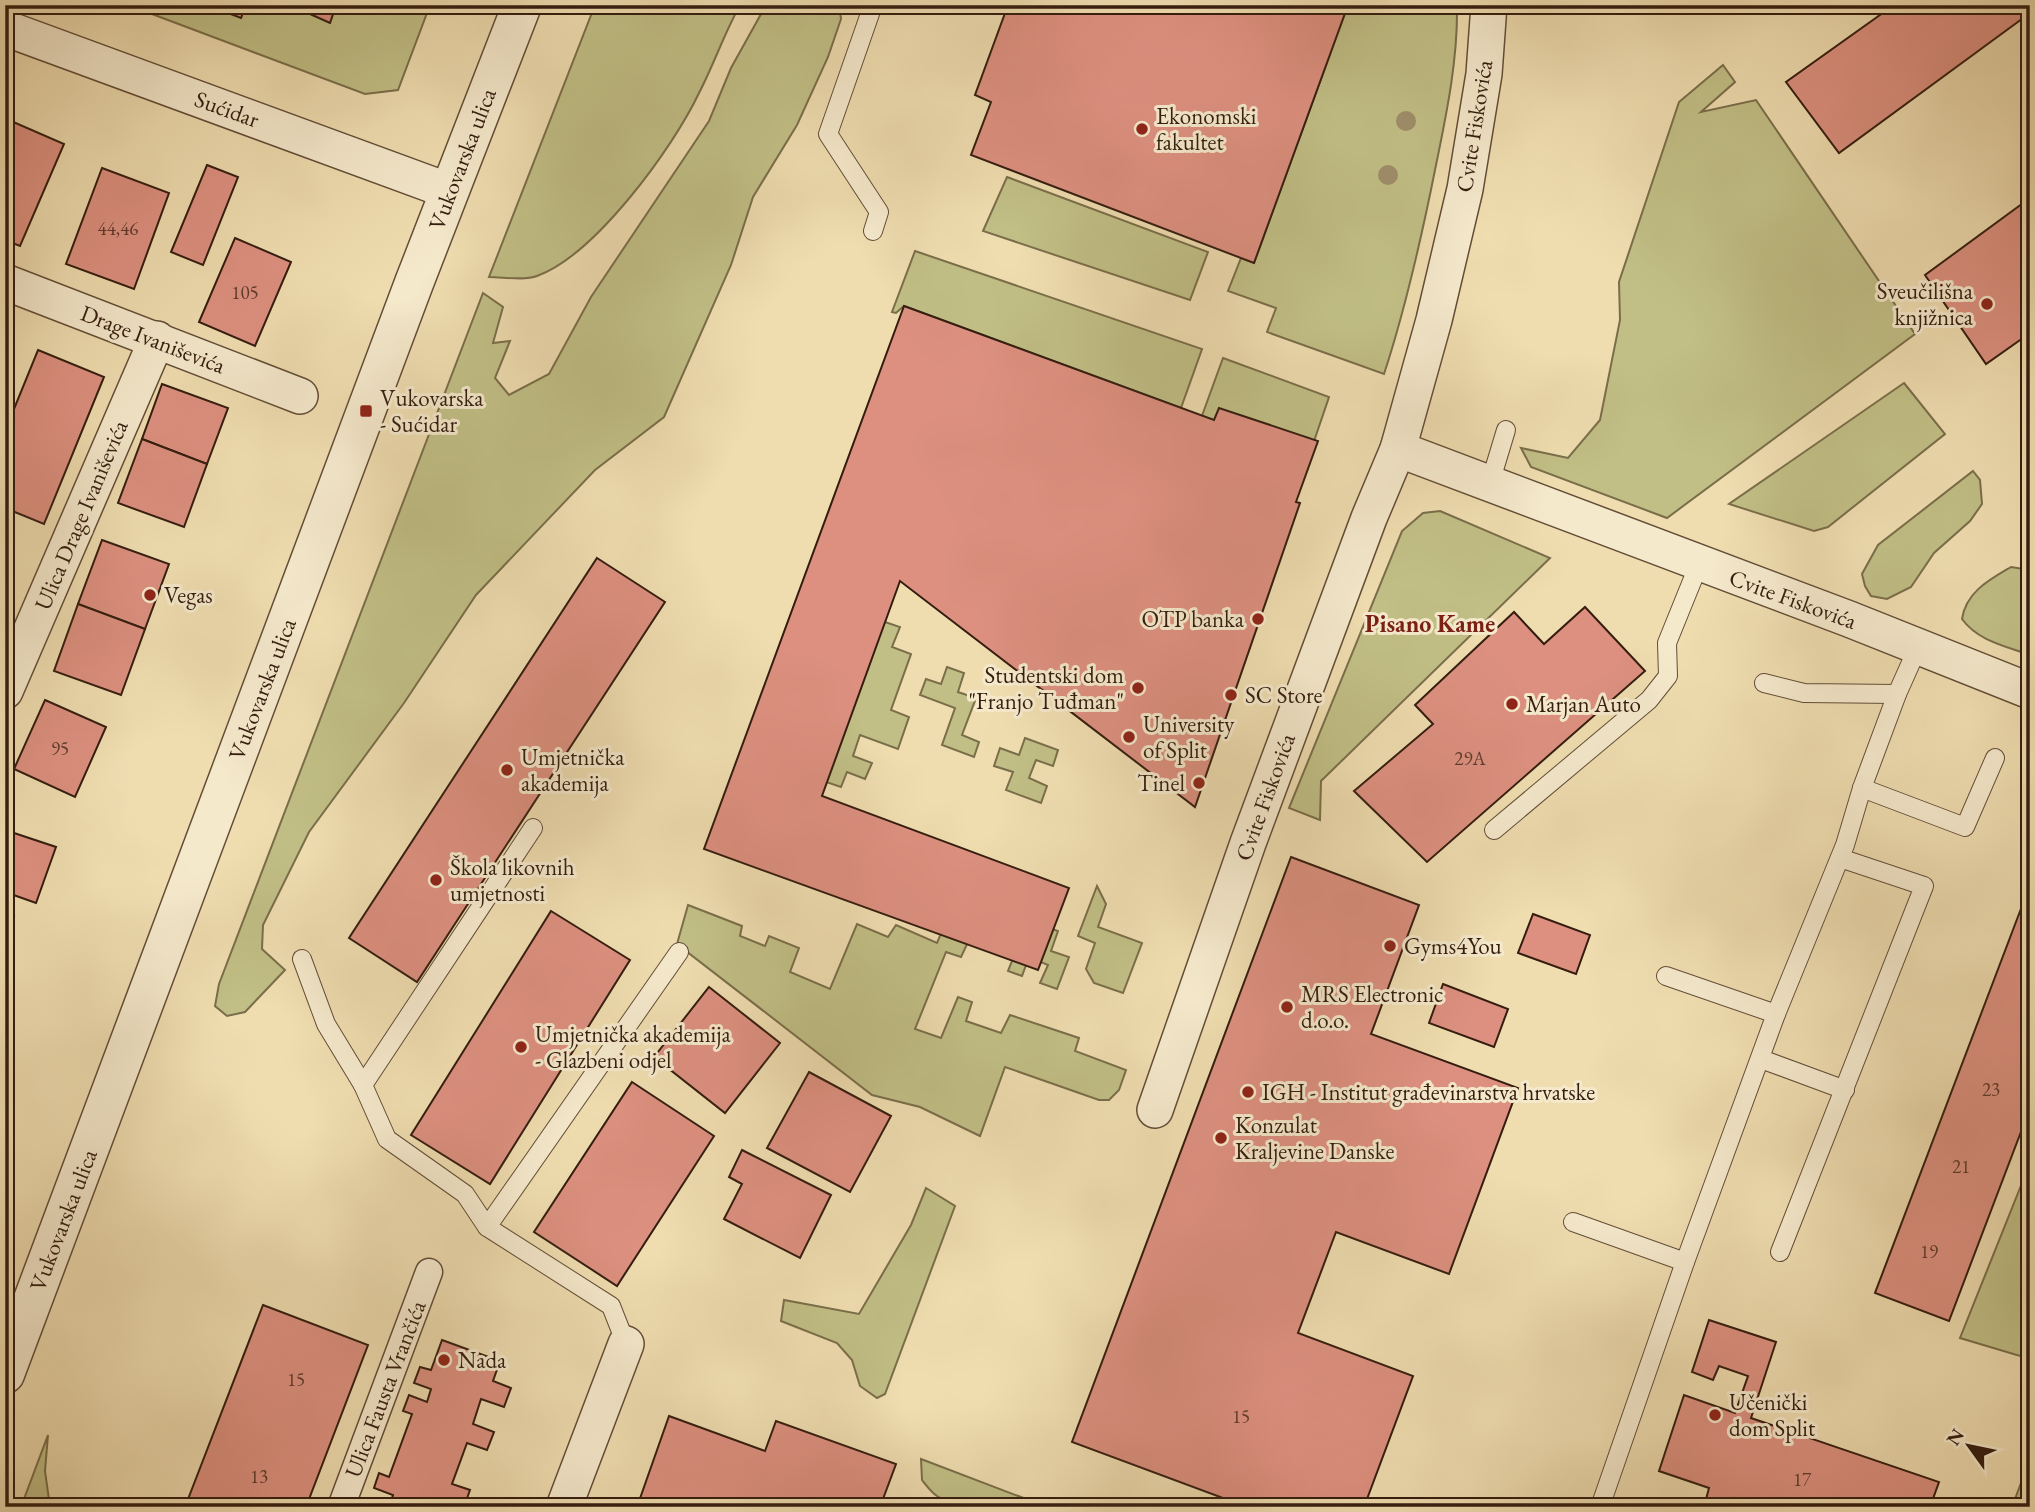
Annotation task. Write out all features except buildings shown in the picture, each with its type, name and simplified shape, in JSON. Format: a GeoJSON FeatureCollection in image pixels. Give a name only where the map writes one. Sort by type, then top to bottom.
{"type":"FeatureCollection","features":[{"type":"Feature","properties":{"kind":"street","name":"Vukovarska ulica"},"geometry":{"type":"LineString","coordinates":[[5,1374],[449,191],[522,5]]}},
{"type":"Feature","properties":{"kind":"street","name":"Cvite Fiskovića"},"geometry":{"type":"LineString","coordinates":[[1155,1110],[1248,843],[1369,518],[1398,449],[1434,320],[1465,189],[1484,74],[1489,5]]}},
{"type":"Feature","properties":{"kind":"street","name":"Sućidar"},"geometry":{"type":"LineString","coordinates":[[5,28],[449,191]]}},
{"type":"Feature","properties":{"kind":"street","name":"Drage Ivaniševića"},"geometry":{"type":"LineString","coordinates":[[5,282],[300,396]]}},
{"type":"Feature","properties":{"kind":"street","name":"Ulica Drage Ivaniševića"},"geometry":{"type":"LineString","coordinates":[[5,691],[157,340]]}},
{"type":"Feature","properties":{"kind":"street","name":"Cvite Fiskovića"},"geometry":{"type":"LineString","coordinates":[[1398,449],[1783,594],[2030,691]]}},
{"type":"Feature","properties":{"kind":"street","name":"Ulica Fausta Vrančića"},"geometry":{"type":"LineString","coordinates":[[341,1507],[429,1272]]}},
{"type":"Feature","properties":{"kind":"street"},"geometry":{"type":"LineString","coordinates":[[564,1507],[626,1344]]}},
{"type":"Feature","properties":{"kind":"lane"},"geometry":{"type":"LineString","coordinates":[[873,5],[828,134],[879,212],[873,231]]}},
{"type":"Feature","properties":{"kind":"lane"},"geometry":{"type":"LineString","coordinates":[[1490,483],[1506,430]]}},
{"type":"Feature","properties":{"kind":"lane"},"geometry":{"type":"LineString","coordinates":[[1494,830],[1649,700],[1668,676],[1667,643],[1699,564]]}},
{"type":"Feature","properties":{"kind":"lane"},"geometry":{"type":"LineString","coordinates":[[1600,1507],[1685,1262],[1776,1014],[1840,858],[1862,788],[1897,694],[1918,647]]}},
{"type":"Feature","properties":{"kind":"lane"},"geometry":{"type":"LineString","coordinates":[[1764,683],[1804,693],[1897,694]]}},
{"type":"Feature","properties":{"kind":"lane"},"geometry":{"type":"LineString","coordinates":[[1862,788],[1965,827],[1994,758]]}},
{"type":"Feature","properties":{"kind":"lane"},"geometry":{"type":"LineString","coordinates":[[363,1085],[533,828]]}},
{"type":"Feature","properties":{"kind":"lane"},"geometry":{"type":"LineString","coordinates":[[1780,1252],[1924,886],[1840,858]]}},
{"type":"Feature","properties":{"kind":"lane"},"geometry":{"type":"LineString","coordinates":[[487,1227],[679,952]]}},
{"type":"Feature","properties":{"kind":"lane"},"geometry":{"type":"LineString","coordinates":[[302,959],[326,1024],[363,1085],[387,1139],[465,1194],[487,1227],[611,1306],[626,1344]]}},
{"type":"Feature","properties":{"kind":"lane"},"geometry":{"type":"LineString","coordinates":[[1666,976],[1776,1014]]}},
{"type":"Feature","properties":{"kind":"lane"},"geometry":{"type":"LineString","coordinates":[[1761,1059],[1844,1090]]}},
{"type":"Feature","properties":{"kind":"lane"},"geometry":{"type":"LineString","coordinates":[[1573,1222],[1685,1262]]}},
{"type":"Feature","properties":{"kind":"shaded area"},"geometry":{"type":"Polygon","coordinates":[[[128,5],[207,5],[241,17],[246,5],[290,5],[330,23],[336,5],[430,5],[398,90],[365,94],[128,5]]]}},
{"type":"Feature","properties":{"kind":"shaded area"},"geometry":{"type":"Polygon","coordinates":[[[595,5],[740,5],[687,116],[652,170],[607,223],[560,264],[537,276],[520,279],[489,277],[595,5]]]}},
{"type":"Feature","properties":{"kind":"shaded area"},"geometry":{"type":"Polygon","coordinates":[[[766,5],[839,5],[841,19],[828,57],[797,125],[753,197],[731,265],[664,417],[595,470],[476,595],[404,703],[309,832],[263,925],[262,949],[285,970],[245,1012],[227,1016],[215,1006],[219,984],[483,293],[503,307],[493,343],[510,341],[495,378],[509,395],[549,374],[591,297],[709,121],[731,68],[766,5]]]}},
{"type":"Feature","properties":{"kind":"shaded area"},"geometry":{"type":"Polygon","coordinates":[[[1348,5],[1457,5],[1453,68],[1443,129],[1412,273],[1384,374],[1267,332],[1276,308],[1228,291],[1241,258],[1254,263],[1348,5]]]}},
{"type":"Feature","properties":{"kind":"shaded area"},"geometry":{"type":"Polygon","coordinates":[[[1723,65],[1735,82],[1701,112],[1756,100],[1915,334],[1667,518],[1531,467],[1521,448],[1568,458],[1600,420],[1620,320],[1619,282],[1679,102],[1723,65]]]}},
{"type":"Feature","properties":{"kind":"shaded area"},"geometry":{"type":"Polygon","coordinates":[[[1007,177],[1208,252],[1190,300],[983,231],[1007,177]]]}},
{"type":"Feature","properties":{"kind":"shaded area"},"geometry":{"type":"Polygon","coordinates":[[[915,251],[1202,349],[1181,408],[904,306],[896,313],[892,312],[915,251]]]}},
{"type":"Feature","properties":{"kind":"shaded area"},"geometry":{"type":"Polygon","coordinates":[[[1223,358],[1329,397],[1294,500],[1184,465],[1223,358]]]}},
{"type":"Feature","properties":{"kind":"shaded area"},"geometry":{"type":"Polygon","coordinates":[[[1904,383],[1945,434],[1828,527],[1814,531],[1729,504],[1904,383]]]}},
{"type":"Feature","properties":{"kind":"shaded area"},"geometry":{"type":"Polygon","coordinates":[[[1973,471],[1980,480],[1982,504],[1970,521],[1934,553],[1911,587],[1887,599],[1871,596],[1862,574],[1878,545],[1973,471]]]}},
{"type":"Feature","properties":{"kind":"shaded area"},"geometry":{"type":"Polygon","coordinates":[[[1440,511],[1550,558],[1321,781],[1320,820],[1289,808],[1402,531],[1423,513],[1440,511]]]}},
{"type":"Feature","properties":{"kind":"shaded area"},"geometry":{"type":"Polygon","coordinates":[[[2011,567],[2030,570],[2030,655],[1984,638],[1962,619],[1973,594],[2011,567]]]}},
{"type":"Feature","properties":{"kind":"shaded area"},"geometry":{"type":"Polygon","coordinates":[[[882,621],[900,627],[892,647],[911,654],[891,710],[909,717],[898,749],[860,735],[853,756],[872,763],[865,779],[847,772],[841,787],[823,781],[882,621]]]}},
{"type":"Feature","properties":{"kind":"shaded area"},"geometry":{"type":"Polygon","coordinates":[[[947,667],[964,673],[958,692],[976,698],[962,735],[979,742],[974,757],[942,745],[955,708],[920,695],[926,679],[941,684],[947,667]]]}},
{"type":"Feature","properties":{"kind":"shaded area"},"geometry":{"type":"Polygon","coordinates":[[[1025,738],[1058,750],[1053,766],[1036,760],[1029,778],[1047,786],[1041,803],[1006,790],[1013,772],[994,766],[1000,748],[1019,755],[1025,738]]]}},
{"type":"Feature","properties":{"kind":"shaded area"},"geometry":{"type":"Polygon","coordinates":[[[1097,886],[1106,904],[1098,927],[1142,943],[1123,993],[1094,983],[1086,969],[1095,943],[1078,936],[1097,886]]]}},
{"type":"Feature","properties":{"kind":"shaded area"},"geometry":{"type":"Polygon","coordinates":[[[688,905],[742,926],[740,936],[765,946],[769,936],[799,948],[790,972],[830,989],[857,924],[888,937],[896,925],[937,943],[942,931],[969,940],[961,957],[946,952],[915,1029],[941,1038],[958,997],[972,1002],[966,1021],[1001,1033],[1010,1015],[1079,1038],[1075,1051],[1126,1070],[1119,1090],[1109,1100],[1099,1100],[1005,1067],[980,1136],[920,1107],[872,1095],[677,944],[688,905]]]}},
{"type":"Feature","properties":{"kind":"shaded area"},"geometry":{"type":"Polygon","coordinates":[[[1042,925],[1058,931],[1051,951],[1069,957],[1057,989],[1040,983],[1048,965],[1029,957],[1022,976],[1008,971],[1020,941],[1042,925]]]}},
{"type":"Feature","properties":{"kind":"shaded area"},"geometry":{"type":"Polygon","coordinates":[[[2030,1163],[2030,1359],[1960,1338],[2030,1163]]]}},
{"type":"Feature","properties":{"kind":"shaded area"},"geometry":{"type":"Polygon","coordinates":[[[926,1188],[955,1206],[885,1394],[877,1398],[860,1386],[852,1360],[837,1343],[781,1321],[784,1300],[859,1314],[911,1225],[926,1188]]]}},
{"type":"Feature","properties":{"kind":"shaded area"},"geometry":{"type":"Polygon","coordinates":[[[48,1435],[45,1471],[50,1507],[21,1507],[48,1435]]]}},
{"type":"Feature","properties":{"kind":"shaded area"},"geometry":{"type":"Polygon","coordinates":[[[921,1459],[1047,1507],[990,1508],[948,1501],[935,1494],[922,1480],[921,1459]]]}},
{"type":"Feature","properties":{"kind":"shaded area"},"geometry":{"type":"Polygon","coordinates":[[[2030,1459],[2030,1507],[2012,1507],[2030,1459]]]}},
{"type":"Feature","properties":{"kind":"place","name":"Ekonomski fakultet"},"geometry":{"type":"Point","coordinates":[1142,129]}},
{"type":"Feature","properties":{"kind":"place","name":"Sveučilišna knjižnica"},"geometry":{"type":"Point","coordinates":[1987,304]}},
{"type":"Feature","properties":{"kind":"place","name":"Vukovarska - Sućidar"},"geometry":{"type":"Point","coordinates":[366,411]}},
{"type":"Feature","properties":{"kind":"place","name":"Vegas"},"geometry":{"type":"Point","coordinates":[150,595]}},
{"type":"Feature","properties":{"kind":"place","name":"OTP banka"},"geometry":{"type":"Point","coordinates":[1258,619]}},
{"type":"Feature","properties":{"kind":"place","name":"Studentski dom \"Franjo Tuđman\""},"geometry":{"type":"Point","coordinates":[1138,688]}},
{"type":"Feature","properties":{"kind":"place","name":"SC Store"},"geometry":{"type":"Point","coordinates":[1231,695]}},
{"type":"Feature","properties":{"kind":"place","name":"Marjan Auto"},"geometry":{"type":"Point","coordinates":[1512,704]}},
{"type":"Feature","properties":{"kind":"place","name":"University of Split"},"geometry":{"type":"Point","coordinates":[1129,737]}},
{"type":"Feature","properties":{"kind":"place","name":"Umjetnička akademija"},"geometry":{"type":"Point","coordinates":[507,770]}},
{"type":"Feature","properties":{"kind":"place","name":"Tinel"},"geometry":{"type":"Point","coordinates":[1199,783]}},
{"type":"Feature","properties":{"kind":"place","name":"Škola likovnih umjetnosti"},"geometry":{"type":"Point","coordinates":[436,880]}},
{"type":"Feature","properties":{"kind":"place","name":"Gyms4You"},"geometry":{"type":"Point","coordinates":[1390,946]}},
{"type":"Feature","properties":{"kind":"place","name":"MRS Electronic d.o.o."},"geometry":{"type":"Point","coordinates":[1287,1007]}},
{"type":"Feature","properties":{"kind":"place","name":"Umjetnička akademija - Glazbeni odjel"},"geometry":{"type":"Point","coordinates":[521,1047]}},
{"type":"Feature","properties":{"kind":"place","name":"IGH - Institut građevinarstva hrvatske"},"geometry":{"type":"Point","coordinates":[1248,1092]}},
{"type":"Feature","properties":{"kind":"place","name":"Konzulat Kraljevine Danske"},"geometry":{"type":"Point","coordinates":[1221,1138]}},
{"type":"Feature","properties":{"kind":"place","name":"Nada"},"geometry":{"type":"Point","coordinates":[444,1360]}},
{"type":"Feature","properties":{"kind":"place","name":"Učenički dom Split"},"geometry":{"type":"Point","coordinates":[1715,1415]}},
{"type":"Feature","properties":{"kind":"district","name":"Pisano Kame"},"geometry":{"type":"Point","coordinates":[1430,624]}}]}
